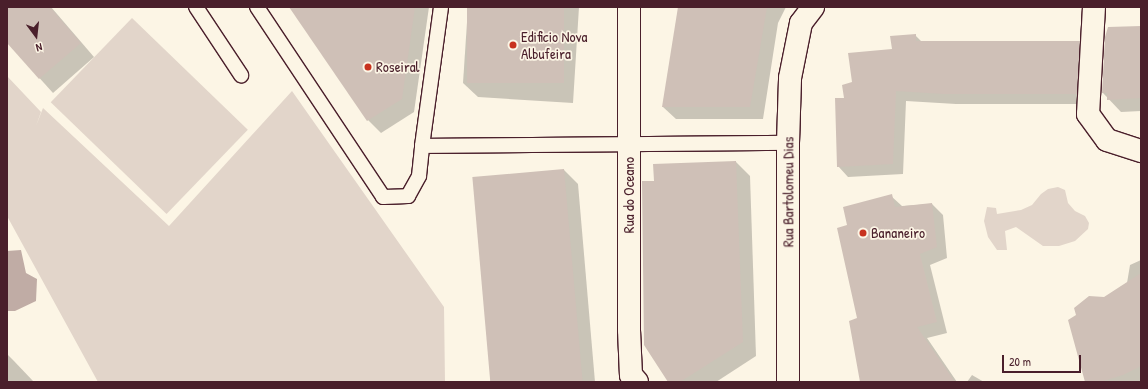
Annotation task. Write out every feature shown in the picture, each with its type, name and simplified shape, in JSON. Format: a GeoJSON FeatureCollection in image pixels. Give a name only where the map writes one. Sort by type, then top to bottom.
{"type":"FeatureCollection","features":[{"type":"Feature","properties":{"kind":"street","name":"Rua do Oceano"},"geometry":{"type":"LineString","coordinates":[[629,7],[628,330],[632,375],[637,382]]}},
{"type":"Feature","properties":{"kind":"street","name":"Rua Bartolomeu Dias"},"geometry":{"type":"LineString","coordinates":[[788,382],[788,143],[790,78],[801,23],[813,7]]}},
{"type":"Feature","properties":{"kind":"street"},"geometry":{"type":"LineString","coordinates":[[1094,7],[1088,114],[1107,140],[1141,151]]}},
{"type":"Feature","properties":{"kind":"lane"},"geometry":{"type":"LineString","coordinates":[[196,7],[241,75]]}},
{"type":"Feature","properties":{"kind":"lane"},"geometry":{"type":"LineString","coordinates":[[257,7],[384,197],[408,196],[419,176],[441,7]]}},
{"type":"Feature","properties":{"kind":"lane"},"geometry":{"type":"LineString","coordinates":[[422,146],[788,143]]}},
{"type":"Feature","properties":{"kind":"shaded area"},"geometry":{"type":"Polygon","coordinates":[[[132,18],[248,130],[167,214],[51,102],[132,18]]]}},
{"type":"Feature","properties":{"kind":"shaded area"},"geometry":{"type":"Polygon","coordinates":[[[7,76],[41,112],[36,126],[43,108],[169,226],[292,91],[444,307],[445,382],[98,382],[7,216],[7,76]]]}},
{"type":"Feature","properties":{"kind":"shaded area"},"geometry":{"type":"Polygon","coordinates":[[[1058,187],[1065,190],[1068,203],[1075,211],[1085,216],[1089,223],[1088,229],[1075,241],[1059,246],[1043,246],[1016,227],[1005,231],[1007,250],[997,250],[988,237],[984,221],[987,207],[996,208],[997,214],[1021,210],[1032,205],[1041,194],[1048,189],[1058,187]]]}},
{"type":"Feature","properties":{"kind":"shaded area"},"geometry":{"type":"Polygon","coordinates":[[[21,250],[26,273],[37,279],[36,301],[15,311],[7,311],[7,251],[21,250]]]}},
{"type":"Feature","properties":{"kind":"building"},"geometry":{"type":"Polygon","coordinates":[[[7,7],[50,7],[81,43],[39,79],[7,43],[7,7]]]}},
{"type":"Feature","properties":{"kind":"building","name":"Roseiral"},"geometry":{"type":"Polygon","coordinates":[[[289,7],[415,7],[402,99],[367,121],[289,7]]]}},
{"type":"Feature","properties":{"kind":"building","name":"Edificio Nova Albufeira"},"geometry":{"type":"Polygon","coordinates":[[[467,7],[564,7],[564,83],[467,83],[467,7]]]}},
{"type":"Feature","properties":{"kind":"building"},"geometry":{"type":"Polygon","coordinates":[[[678,7],[767,7],[750,107],[662,107],[678,7]]]}},
{"type":"Feature","properties":{"kind":"building"},"geometry":{"type":"Polygon","coordinates":[[[1141,26],[1141,98],[1107,100],[1107,93],[1102,93],[1105,37],[1108,27],[1141,26]]]}},
{"type":"Feature","properties":{"kind":"building"},"geometry":{"type":"Polygon","coordinates":[[[916,34],[916,41],[1080,41],[1077,94],[944,94],[896,91],[893,164],[837,167],[835,98],[844,98],[842,85],[852,82],[848,53],[892,49],[890,36],[916,34]]]}},
{"type":"Feature","properties":{"kind":"building"},"geometry":{"type":"Polygon","coordinates":[[[736,161],[743,342],[680,382],[668,382],[644,345],[642,181],[654,181],[653,164],[736,161]]]}},
{"type":"Feature","properties":{"kind":"building"},"geometry":{"type":"Polygon","coordinates":[[[564,169],[583,382],[490,382],[472,177],[564,169]]]}},
{"type":"Feature","properties":{"kind":"building"},"geometry":{"type":"Polygon","coordinates":[[[892,194],[895,207],[932,203],[937,247],[920,254],[937,322],[917,327],[955,382],[860,382],[849,321],[857,318],[837,228],[847,225],[843,207],[892,194]]]}},
{"type":"Feature","properties":{"kind":"building"},"geometry":{"type":"Polygon","coordinates":[[[1141,273],[1141,366],[1123,375],[1100,382],[1085,382],[1068,320],[1076,315],[1074,308],[1089,296],[1104,297],[1141,273]]]}},
{"type":"Feature","properties":{"kind":"place","name":"Edificio Nova Albufeira"},"geometry":{"type":"Point","coordinates":[513,45]}},
{"type":"Feature","properties":{"kind":"place","name":"Roseiral"},"geometry":{"type":"Point","coordinates":[368,67]}},
{"type":"Feature","properties":{"kind":"place","name":"Bananeiro"},"geometry":{"type":"Point","coordinates":[863,233]}}]}
